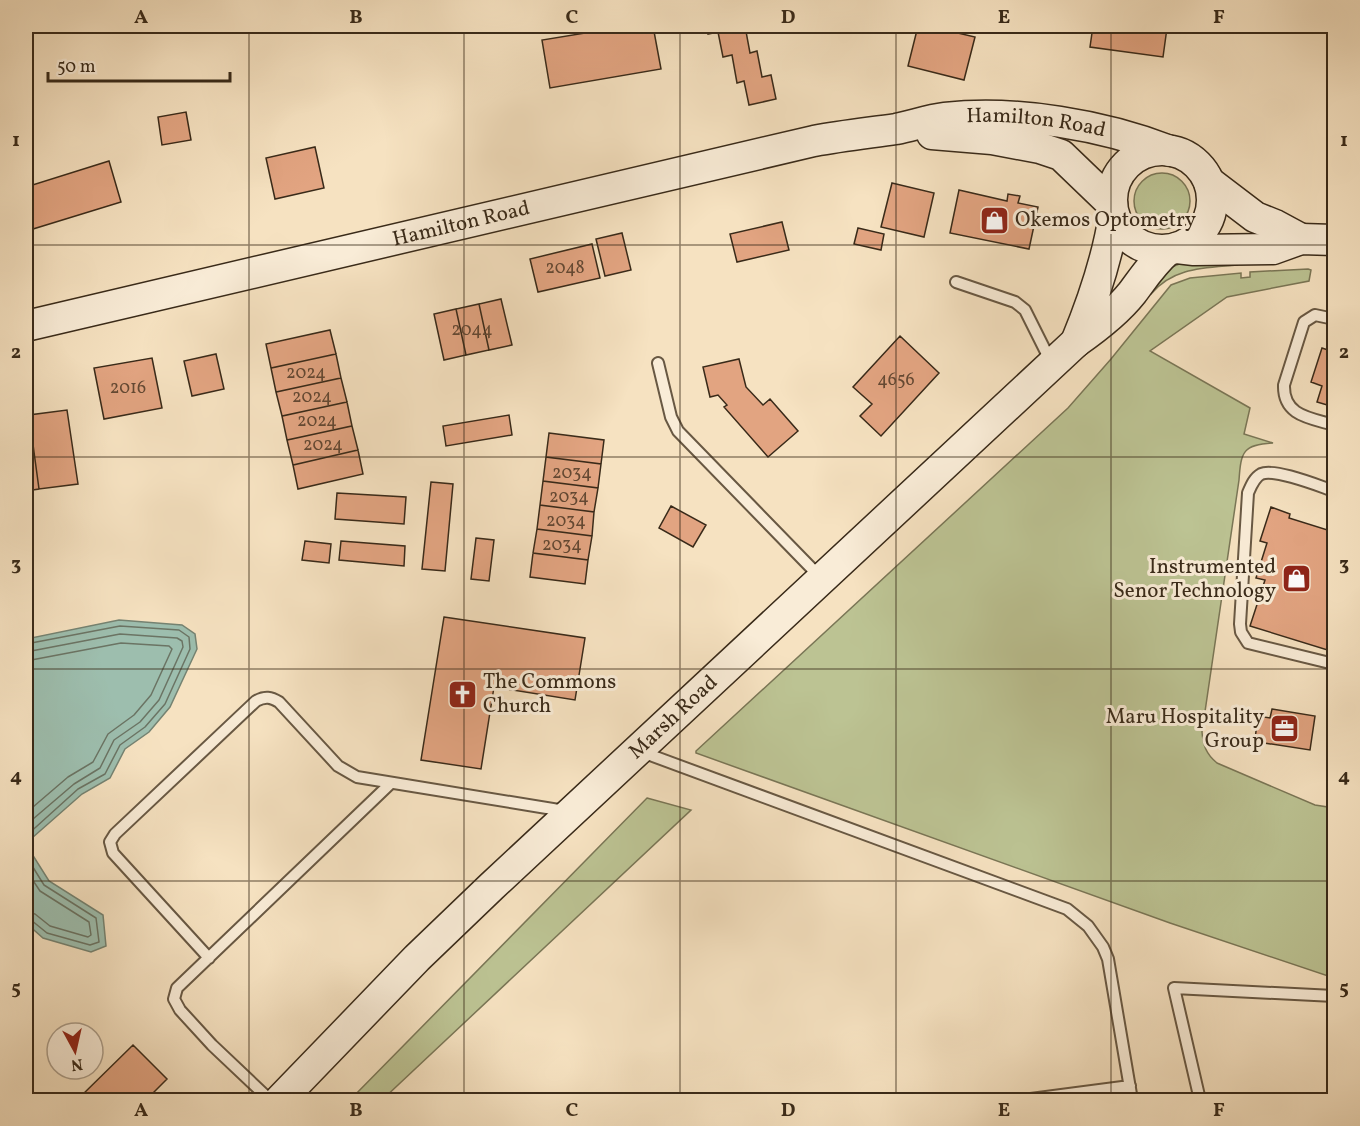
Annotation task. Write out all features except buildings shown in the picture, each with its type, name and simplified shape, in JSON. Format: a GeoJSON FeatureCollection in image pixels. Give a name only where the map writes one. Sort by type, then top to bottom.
{"type":"FeatureCollection","features":[{"type":"Feature","properties":{"kind":"street","name":"Hamilton Road"},"geometry":{"type":"LineString","coordinates":[[26,326],[814,141],[944,118],[1016,118],[1092,127],[1134,136],[1170,151]]}},
{"type":"Feature","properties":{"kind":"street","name":"Hamilton Road"},"geometry":{"type":"LineString","coordinates":[[897,128],[944,136],[992,139],[1040,148],[1061,155],[1113,210]]}},
{"type":"Feature","properties":{"kind":"street"},"geometry":{"type":"LineString","coordinates":[[1301,239],[1255,217],[1209,182],[1200,168],[1187,156],[1170,151],[1154,150],[1138,156],[1125,165],[1116,179],[1112,195],[1113,210],[1118,225],[1127,237],[1153,250],[1273,249],[1301,239],[1335,240]]}},
{"type":"Feature","properties":{"kind":"street"},"geometry":{"type":"LineString","coordinates":[[1172,249],[1190,242],[1207,222],[1212,196],[1209,182]]}},
{"type":"Feature","properties":{"kind":"street","name":"Marsh Road"},"geometry":{"type":"LineString","coordinates":[[1076,342],[1109,246],[1113,210]]}},
{"type":"Feature","properties":{"kind":"street","name":"Marsh Road"},"geometry":{"type":"LineString","coordinates":[[280,1101],[417,958],[636,750],[1076,342],[1122,303],[1148,269],[1172,249]]}},
{"type":"Feature","properties":{"kind":"lane"},"geometry":{"type":"LineString","coordinates":[[956,282],[1015,302],[1025,310],[1052,365]]}},
{"type":"Feature","properties":{"kind":"lane"},"geometry":{"type":"LineString","coordinates":[[1335,319],[1315,315],[1304,322],[1284,385],[1284,392],[1289,405],[1299,415],[1335,425]]}},
{"type":"Feature","properties":{"kind":"lane"},"geometry":{"type":"LineString","coordinates":[[658,363],[670,417],[678,431],[821,579]]}},
{"type":"Feature","properties":{"kind":"lane"},"geometry":{"type":"LineString","coordinates":[[1335,491],[1275,473],[1261,474],[1255,479],[1248,493],[1240,624],[1241,632],[1248,643],[1335,664]]}},
{"type":"Feature","properties":{"kind":"lane"},"geometry":{"type":"LineString","coordinates":[[209,958],[113,853],[110,842],[115,834],[261,698],[267,697],[279,702],[344,770],[357,777],[570,812]]}},
{"type":"Feature","properties":{"kind":"lane"},"geometry":{"type":"LineString","coordinates":[[636,750],[1067,909],[1097,937],[1108,959],[1132,1101]]}},
{"type":"Feature","properties":{"kind":"lane"},"geometry":{"type":"LineString","coordinates":[[270,1101],[212,1045],[176,1005],[174,999],[177,988],[391,783]]}},
{"type":"Feature","properties":{"kind":"lane"},"geometry":{"type":"LineString","coordinates":[[1200,1101],[1174,988],[1335,996]]}},
{"type":"Feature","properties":{"kind":"lane"},"geometry":{"type":"LineString","coordinates":[[1023,1101],[1130,1086]]}},
{"type":"Feature","properties":{"kind":"green space"},"geometry":{"type":"Polygon","coordinates":[[[1157,173],[1167,173],[1182,181],[1188,190],[1190,201],[1188,212],[1182,221],[1167,229],[1157,229],[1146,224],[1139,217],[1134,206],[1134,196],[1139,185],[1146,178],[1157,173]]]}},
{"type":"Feature","properties":{"kind":"green space"},"geometry":{"type":"Polygon","coordinates":[[[1237,259],[1237,265],[1190,270],[1169,278],[1151,294],[1146,290],[1167,270],[1183,263],[1237,259]]]}},
{"type":"Feature","properties":{"kind":"green space"},"geometry":{"type":"Polygon","coordinates":[[[1311,270],[1309,281],[1227,297],[1150,351],[1250,408],[1244,434],[1273,443],[1250,448],[1241,462],[1202,737],[1208,753],[1217,763],[1315,805],[1334,808],[1334,978],[1170,923],[696,753],[1068,408],[1171,285],[1190,278],[1241,273],[1241,278],[1250,277],[1250,272],[1311,270]]]}},
{"type":"Feature","properties":{"kind":"green space"},"geometry":{"type":"Polygon","coordinates":[[[647,798],[691,810],[382,1100],[350,1100],[647,798]]]}},
{"type":"Feature","properties":{"kind":"water"},"geometry":{"type":"Polygon","coordinates":[[[119,620],[182,625],[195,634],[197,649],[170,707],[149,732],[125,749],[110,778],[82,794],[32,838],[32,854],[49,881],[103,915],[106,946],[91,952],[43,938],[26,923],[26,639],[119,620]]]}},
{"type":"Feature","properties":{"kind":"place","name":"Okemos Optometry"},"geometry":{"type":"Point","coordinates":[994,220]}},
{"type":"Feature","properties":{"kind":"place","name":"Instrumented Senor Technology"},"geometry":{"type":"Point","coordinates":[1297,579]}},
{"type":"Feature","properties":{"kind":"place","name":"The Commons Church"},"geometry":{"type":"Point","coordinates":[462,694]}},
{"type":"Feature","properties":{"kind":"place","name":"Maru Hospitality Group"},"geometry":{"type":"Point","coordinates":[1285,729]}}]}
